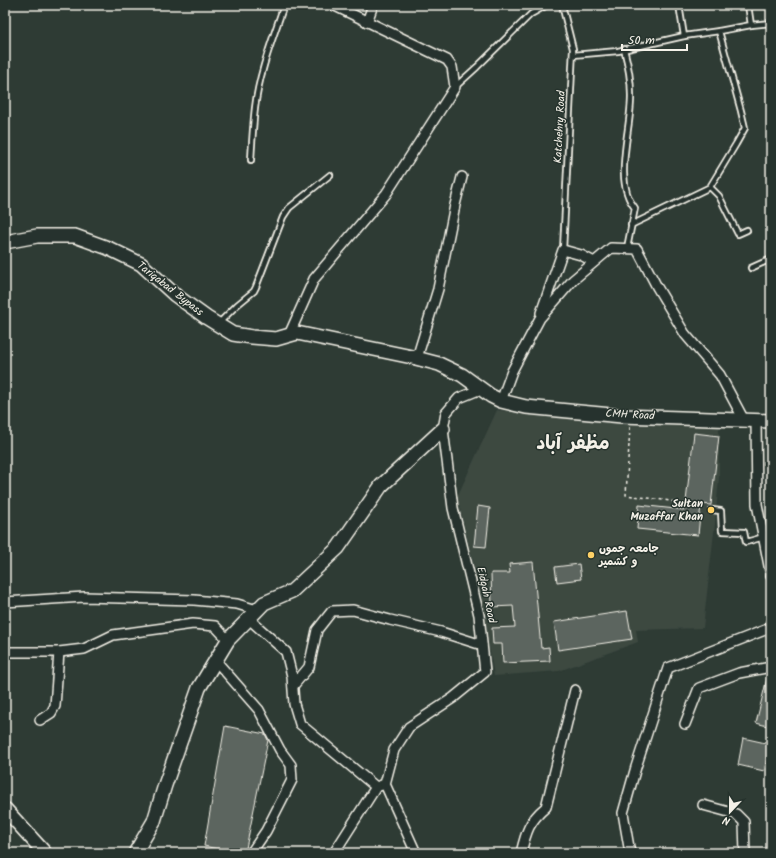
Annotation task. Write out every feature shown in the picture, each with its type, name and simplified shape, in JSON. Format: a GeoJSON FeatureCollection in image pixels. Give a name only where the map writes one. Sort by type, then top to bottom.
{"type":"FeatureCollection","features":[{"type":"Feature","properties":{"kind":"street"},"geometry":{"type":"LineString","coordinates":[[289,335],[314,279],[386,194],[455,86],[452,67],[447,60],[333,5]]}},
{"type":"Feature","properties":{"kind":"street"},"geometry":{"type":"LineString","coordinates":[[366,22],[373,5]]}},
{"type":"Feature","properties":{"kind":"street"},"geometry":{"type":"LineString","coordinates":[[417,358],[438,289],[462,177]]}},
{"type":"Feature","properties":{"kind":"street","name":"Tariqabad Bypass"},"geometry":{"type":"LineString","coordinates":[[5,242],[37,236],[75,236],[108,248],[141,264],[175,295],[233,334],[252,338],[276,339],[297,333],[417,358],[439,364],[462,375],[491,395]]}},
{"type":"Feature","properties":{"kind":"street"},"geometry":{"type":"LineString","coordinates":[[540,318],[573,280],[611,248],[637,249],[656,287],[685,334],[720,375],[750,420],[757,504],[771,576]]}},
{"type":"Feature","properties":{"kind":"street"},"geometry":{"type":"LineString","coordinates":[[491,395],[512,371],[540,318],[563,250],[581,255],[594,262]]}},
{"type":"Feature","properties":{"kind":"street","name":"CMH Road"},"geometry":{"type":"LineString","coordinates":[[491,395],[533,407],[630,416],[771,421]]}},
{"type":"Feature","properties":{"kind":"street","name":"Eidgah Road"},"geometry":{"type":"LineString","coordinates":[[380,786],[394,750],[409,727],[453,698],[484,672],[480,615],[453,508],[443,429],[446,413],[459,398],[491,395]]}},
{"type":"Feature","properties":{"kind":"street"},"geometry":{"type":"LineString","coordinates":[[135,853],[154,821],[199,688],[228,640],[264,603],[292,591],[338,548],[381,486],[443,429]]}},
{"type":"Feature","properties":{"kind":"street"},"geometry":{"type":"LineString","coordinates":[[5,602],[84,597],[194,600],[237,604],[253,614],[286,652],[292,676],[294,704],[300,724],[380,786],[416,853]]}},
{"type":"Feature","properties":{"kind":"street"},"geometry":{"type":"LineString","coordinates":[[293,686],[309,667],[317,630],[332,611],[353,610],[441,632],[482,645]]}},
{"type":"Feature","properties":{"kind":"street"},"geometry":{"type":"LineString","coordinates":[[5,652],[59,652],[84,649],[113,635],[193,624],[215,626],[228,640]]}},
{"type":"Feature","properties":{"kind":"street"},"geometry":{"type":"LineString","coordinates":[[630,853],[623,813],[636,767],[668,668],[770,628],[771,624]]}},
{"type":"Feature","properties":{"kind":"street"},"geometry":{"type":"LineString","coordinates":[[40,720],[51,713],[55,706],[59,652]]}},
{"type":"Feature","properties":{"kind":"street"},"geometry":{"type":"LineString","coordinates":[[216,660],[259,710],[280,750],[291,765],[292,780],[266,831],[251,853]]}},
{"type":"Feature","properties":{"kind":"street"},"geometry":{"type":"LineString","coordinates":[[685,724],[699,688],[739,673],[771,667]]}},
{"type":"Feature","properties":{"kind":"street"},"geometry":{"type":"LineString","coordinates":[[521,853],[525,835],[535,816],[546,807],[575,690]]}},
{"type":"Feature","properties":{"kind":"street"},"geometry":{"type":"LineString","coordinates":[[334,853],[380,786]]}},
{"type":"Feature","properties":{"kind":"street"},"geometry":{"type":"LineString","coordinates":[[703,805],[736,814],[744,822],[745,853]]}},
{"type":"Feature","properties":{"kind":"street"},"geometry":{"type":"LineString","coordinates":[[5,809],[44,852]]}},
{"type":"Feature","properties":{"kind":"lane"},"geometry":{"type":"LineString","coordinates":[[251,160],[255,107],[260,82],[271,42],[284,5]]}},
{"type":"Feature","properties":{"kind":"lane"},"geometry":{"type":"LineString","coordinates":[[455,86],[477,67],[531,14],[547,5]]}},
{"type":"Feature","properties":{"kind":"lane","name":"Katchehry Road"},"geometry":{"type":"LineString","coordinates":[[562,5],[573,49],[563,250]]}},
{"type":"Feature","properties":{"kind":"lane"},"geometry":{"type":"LineString","coordinates":[[679,5],[684,36]]}},
{"type":"Feature","properties":{"kind":"lane"},"geometry":{"type":"LineString","coordinates":[[748,5],[751,26]]}},
{"type":"Feature","properties":{"kind":"lane"},"geometry":{"type":"LineString","coordinates":[[572,55],[624,49],[684,36],[771,23]]}},
{"type":"Feature","properties":{"kind":"lane"},"geometry":{"type":"LineString","coordinates":[[631,226],[710,187],[745,128],[742,111],[719,31]]}},
{"type":"Feature","properties":{"kind":"lane"},"geometry":{"type":"LineString","coordinates":[[624,49],[629,69],[631,95],[623,174],[626,194],[634,208],[627,248]]}},
{"type":"Feature","properties":{"kind":"lane"},"geometry":{"type":"LineString","coordinates":[[218,325],[237,305],[254,291],[283,217],[289,208],[330,175]]}},
{"type":"Feature","properties":{"kind":"lane"},"geometry":{"type":"LineString","coordinates":[[710,187],[719,196],[738,234],[747,230]]}},
{"type":"Feature","properties":{"kind":"lane"},"geometry":{"type":"LineString","coordinates":[[751,268],[771,259]]}},
{"type":"Feature","properties":{"kind":"lane"},"geometry":{"type":"LineString","coordinates":[[712,510],[721,511],[722,531],[744,532],[746,542],[764,537]]}},
{"type":"Feature","properties":{"kind":"path"},"geometry":{"type":"LineString","coordinates":[[630,416],[626,495],[711,507],[712,510]]}},
{"type":"Feature","properties":{"kind":"shaded area","name":"جامعہ جموں و کشمیر"},"geometry":{"type":"Polygon","coordinates":[[[497,410],[719,424],[719,478],[703,628],[636,630],[638,642],[559,671],[494,676],[479,586],[457,497],[497,410]]]}},
{"type":"Feature","properties":{"kind":"building"},"geometry":{"type":"Polygon","coordinates":[[[694,433],[719,436],[711,505],[701,504],[698,535],[637,529],[639,505],[685,510],[694,433]]]}},
{"type":"Feature","properties":{"kind":"building"},"geometry":{"type":"Polygon","coordinates":[[[478,506],[490,508],[486,547],[474,546],[478,506]]]}},
{"type":"Feature","properties":{"kind":"building"},"geometry":{"type":"Polygon","coordinates":[[[533,562],[541,648],[549,647],[550,661],[503,663],[502,644],[493,644],[492,628],[515,627],[513,606],[492,607],[491,573],[510,573],[509,564],[533,562]]]}},
{"type":"Feature","properties":{"kind":"building"},"geometry":{"type":"Polygon","coordinates":[[[579,564],[581,579],[557,582],[555,567],[579,564]]]}},
{"type":"Feature","properties":{"kind":"building"},"geometry":{"type":"Polygon","coordinates":[[[627,611],[632,639],[558,650],[554,622],[627,611]]]}},
{"type":"Feature","properties":{"kind":"building"},"geometry":{"type":"Polygon","coordinates":[[[771,673],[771,727],[756,723],[768,674],[771,673]]]}},
{"type":"Feature","properties":{"kind":"building"},"geometry":{"type":"Polygon","coordinates":[[[225,726],[265,734],[268,740],[245,853],[235,853],[204,846],[225,726]]]}},
{"type":"Feature","properties":{"kind":"building"},"geometry":{"type":"Polygon","coordinates":[[[743,738],[770,744],[764,771],[738,765],[743,738]]]}},
{"type":"Feature","properties":{"kind":"place","name":"Sultan Muzaffar Khan"},"geometry":{"type":"Point","coordinates":[711,510]}},
{"type":"Feature","properties":{"kind":"place","name":"جامعہ جموں و کشمیر"},"geometry":{"type":"Point","coordinates":[591,555]}},
{"type":"Feature","properties":{"kind":"district","name":"مظفر آباد"},"geometry":{"type":"Point","coordinates":[573,444]}}]}
